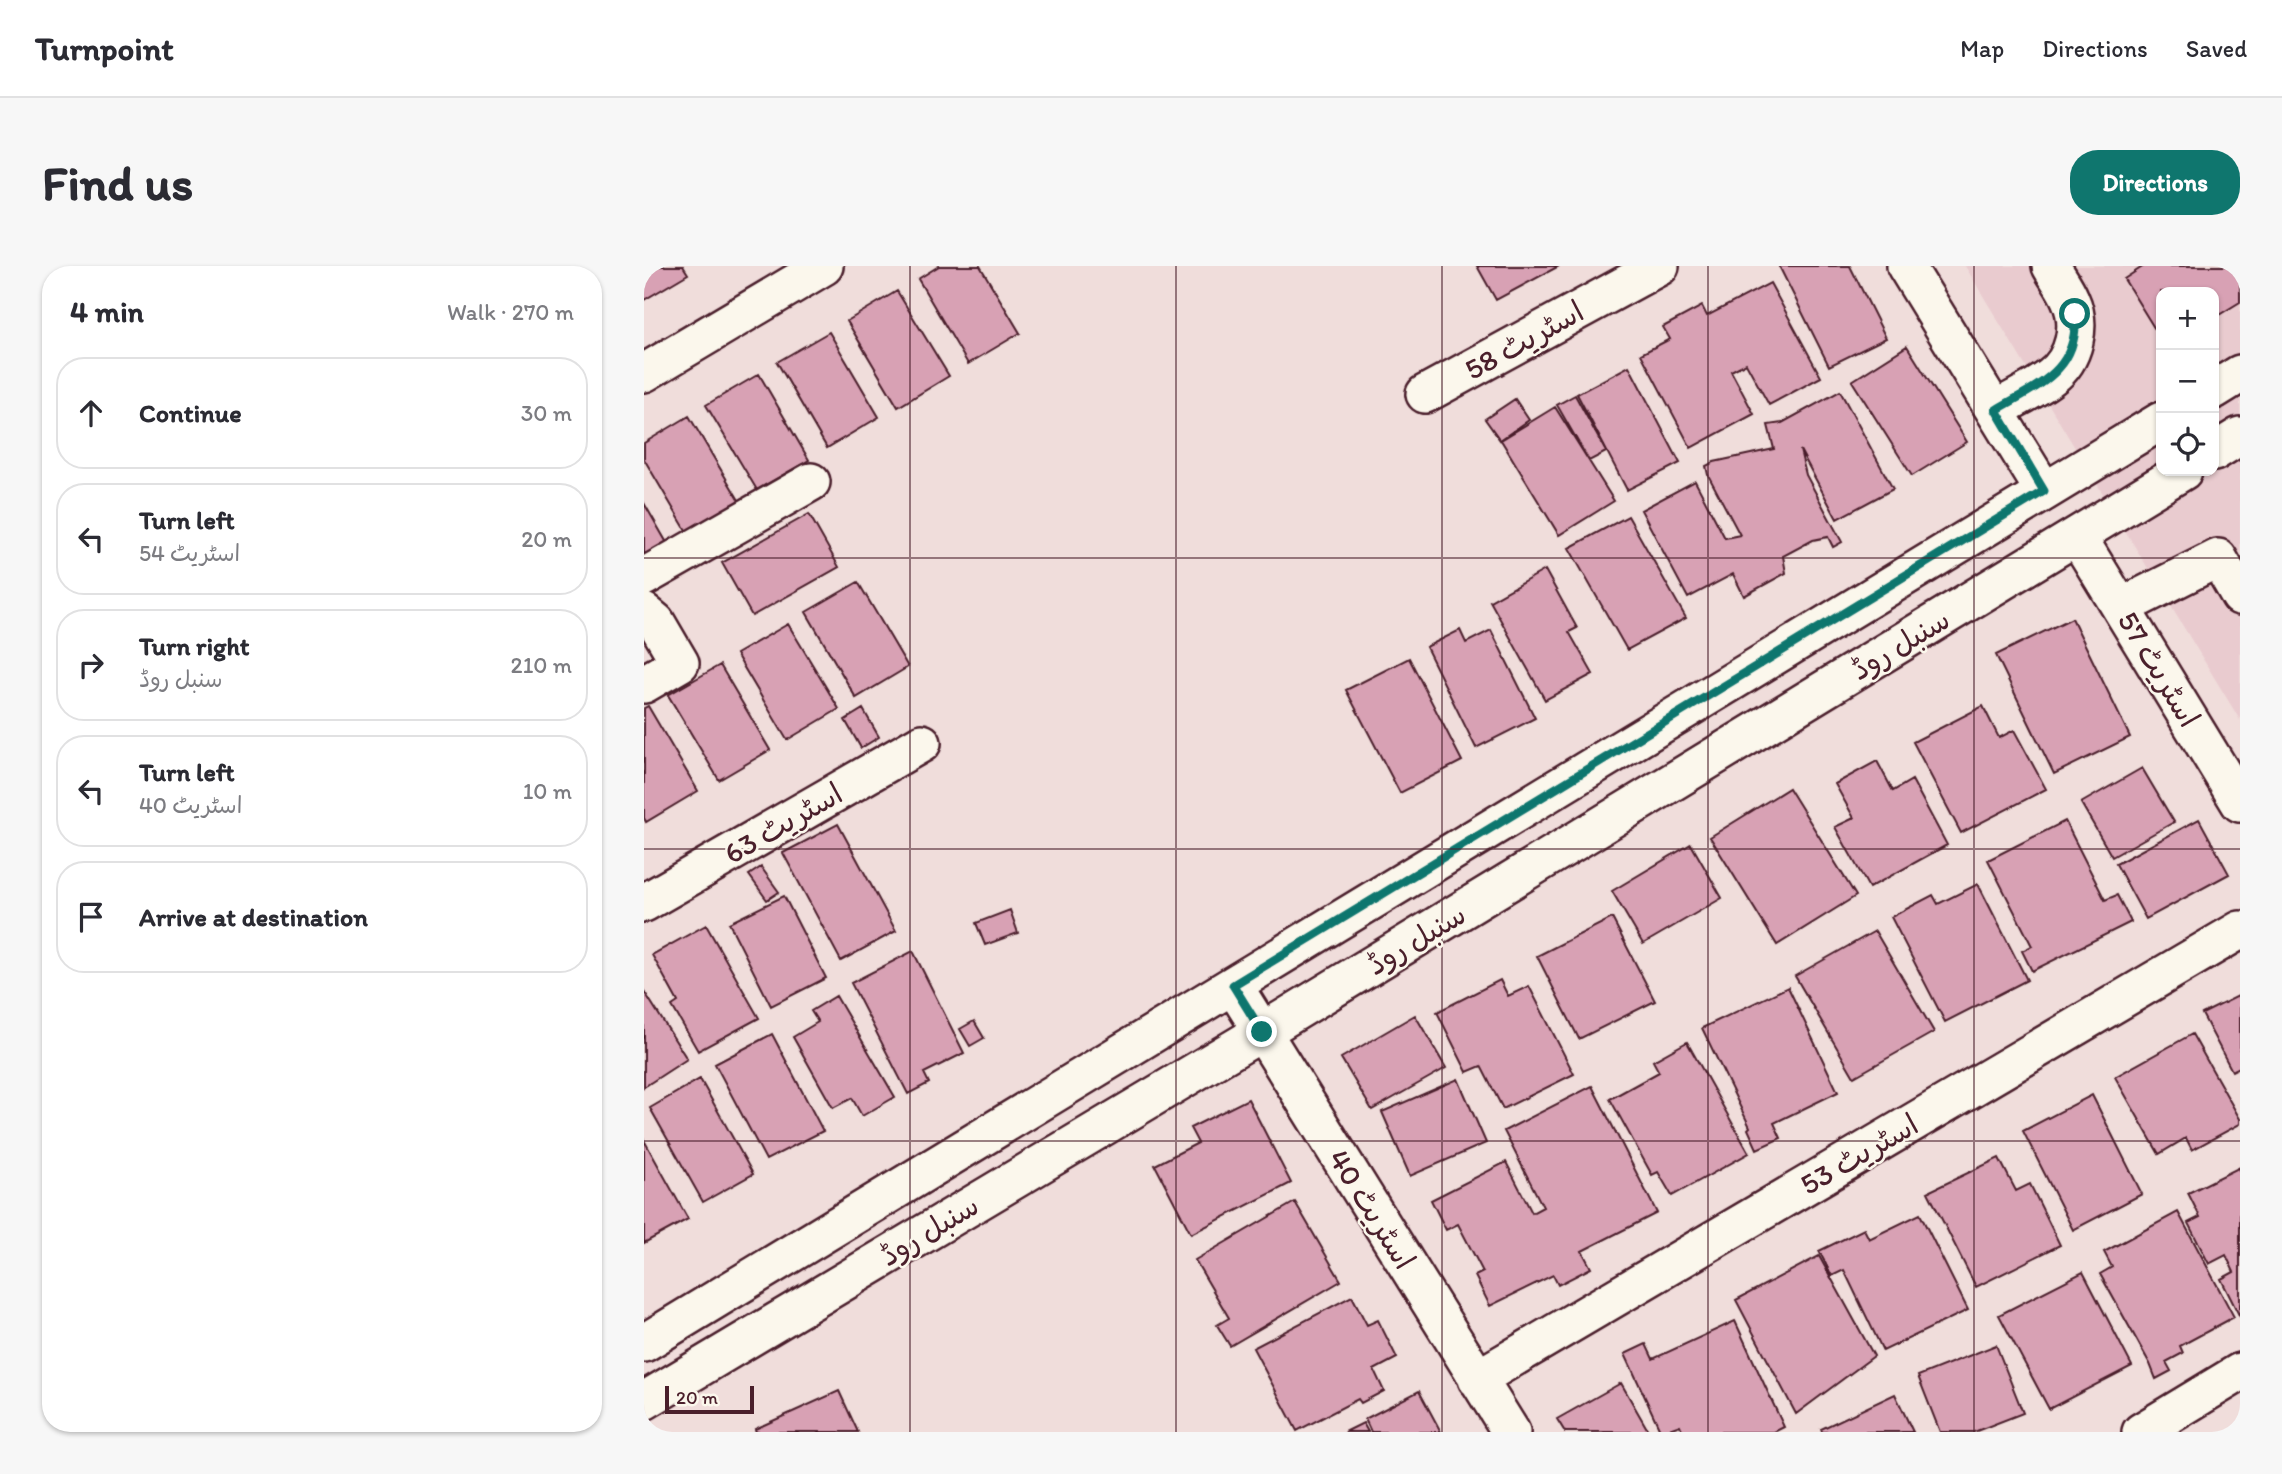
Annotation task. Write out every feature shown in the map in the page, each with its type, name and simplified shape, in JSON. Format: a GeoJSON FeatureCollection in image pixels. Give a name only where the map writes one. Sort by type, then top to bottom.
{"type":"FeatureCollection","features":[{"type":"Feature","properties":{"kind":"street"},"geometry":{"type":"LineString","coordinates":[[644,373],[824,266]]}},
{"type":"Feature","properties":{"kind":"street","name":"اسٹریٹ 58"},"geometry":{"type":"LineString","coordinates":[[1424,394],[1660,266]]}},
{"type":"Feature","properties":{"kind":"street"},"geometry":{"type":"LineString","coordinates":[[1906,266],[2044,491]]}},
{"type":"Feature","properties":{"kind":"street"},"geometry":{"type":"LineString","coordinates":[[1996,410],[2052,377],[2068,357],[2076,329],[2075,314],[2070,298],[2051,266]]}},
{"type":"Feature","properties":{"kind":"street"},"geometry":{"type":"LineString","coordinates":[[2219,387],[2240,374]]}},
{"type":"Feature","properties":{"kind":"street","name":"سنبل روڈ"},"geometry":{"type":"LineString","coordinates":[[644,1343],[2156,424]]}},
{"type":"Feature","properties":{"kind":"street"},"geometry":{"type":"LineString","coordinates":[[2219,449],[2240,436]]}},
{"type":"Feature","properties":{"kind":"street","name":"سنبل روڈ"},"geometry":{"type":"LineString","coordinates":[[644,1401],[1262,1032],[2175,476]]}},
{"type":"Feature","properties":{"kind":"street"},"geometry":{"type":"LineString","coordinates":[[644,578],[811,482]]}},
{"type":"Feature","properties":{"kind":"street","name":"اسٹریٹ 57"},"geometry":{"type":"LineString","coordinates":[[2077,536],[2240,803]]}},
{"type":"Feature","properties":{"kind":"street"},"geometry":{"type":"LineString","coordinates":[[2121,607],[2218,558],[2240,596]]}},
{"type":"Feature","properties":{"kind":"street"},"geometry":{"type":"LineString","coordinates":[[644,612],[656,622],[680,663],[644,684]]}},
{"type":"Feature","properties":{"kind":"street","name":"اسٹریٹ 63"},"geometry":{"type":"LineString","coordinates":[[644,904],[922,743]]}},
{"type":"Feature","properties":{"kind":"street","name":"اسٹریٹ 53"},"geometry":{"type":"LineString","coordinates":[[1478,1378],[2240,929]]}},
{"type":"Feature","properties":{"kind":"street","name":"اسٹریٹ 40"},"geometry":{"type":"LineString","coordinates":[[1233,985],[1511,1432]]}},
{"type":"Feature","properties":{"kind":"street"},"geometry":{"type":"LineString","coordinates":[[2141,1432],[2240,1372]]}},
{"type":"Feature","properties":{"kind":"shaded area"},"geometry":{"type":"Polygon","coordinates":[[[1965,266],[2240,266],[2240,720],[1965,266]]]}},
{"type":"Feature","properties":{"kind":"building"},"geometry":{"type":"Polygon","coordinates":[[[644,266],[683,266],[688,274],[644,300],[644,266]]]}},
{"type":"Feature","properties":{"kind":"building"},"geometry":{"type":"Polygon","coordinates":[[[939,266],[980,266],[1020,333],[968,364],[918,279],[939,266]]]}},
{"type":"Feature","properties":{"kind":"building"},"geometry":{"type":"Polygon","coordinates":[[[1477,266],[1559,266],[1496,300],[1477,266]]]}},
{"type":"Feature","properties":{"kind":"building"},"geometry":{"type":"Polygon","coordinates":[[[1779,266],[1850,266],[1886,338],[1829,366],[1779,266]]]}},
{"type":"Feature","properties":{"kind":"building"},"geometry":{"type":"Polygon","coordinates":[[[2144,266],[2240,266],[2240,302],[2219,315],[2219,287],[2156,287],[2156,331],[2124,279],[2144,266]]]}},
{"type":"Feature","properties":{"kind":"building"},"geometry":{"type":"Polygon","coordinates":[[[1770,283],[1821,377],[1769,405],[1746,363],[1731,371],[1754,414],[1691,448],[1641,354],[1670,339],[1663,327],[1702,306],[1707,316],[1770,283]]]}},
{"type":"Feature","properties":{"kind":"building"},"geometry":{"type":"Polygon","coordinates":[[[897,291],[949,376],[898,407],[847,321],[897,291]]]}},
{"type":"Feature","properties":{"kind":"building"},"geometry":{"type":"Polygon","coordinates":[[[829,332],[879,417],[827,448],[777,362],[829,332]]]}},
{"type":"Feature","properties":{"kind":"building"},"geometry":{"type":"Polygon","coordinates":[[[1907,346],[1967,442],[1912,476],[1852,381],[1907,346]]]}},
{"type":"Feature","properties":{"kind":"building"},"geometry":{"type":"Polygon","coordinates":[[[1629,366],[1680,463],[1627,490],[1577,394],[1629,366]]]}},
{"type":"Feature","properties":{"kind":"building"},"geometry":{"type":"Polygon","coordinates":[[[759,374],[809,460],[757,490],[706,405],[759,374]]]}},
{"type":"Feature","properties":{"kind":"building"},"geometry":{"type":"Polygon","coordinates":[[[1840,391],[1893,489],[1837,519],[1800,450],[1806,475],[1842,542],[1833,547],[1828,537],[1813,540],[1783,556],[1786,573],[1744,596],[1733,574],[1688,598],[1641,510],[1695,481],[1725,538],[1740,535],[1708,475],[1706,466],[1774,449],[1768,425],[1782,423],[1840,391]]]}},
{"type":"Feature","properties":{"kind":"building"},"geometry":{"type":"Polygon","coordinates":[[[1575,395],[1606,452],[1589,461],[1557,405],[1575,395]]]}},
{"type":"Feature","properties":{"kind":"building"},"geometry":{"type":"Polygon","coordinates":[[[1515,399],[1529,420],[1500,440],[1485,419],[1515,399]]]}},
{"type":"Feature","properties":{"kind":"building"},"geometry":{"type":"Polygon","coordinates":[[[1555,407],[1614,501],[1559,535],[1501,440],[1555,407]]]}},
{"type":"Feature","properties":{"kind":"building"},"geometry":{"type":"Polygon","coordinates":[[[689,416],[740,502],[687,532],[644,459],[644,443],[689,416]]]}},
{"type":"Feature","properties":{"kind":"building"},"geometry":{"type":"Polygon","coordinates":[[[644,503],[667,543],[644,556],[644,503]]]}},
{"type":"Feature","properties":{"kind":"building"},"geometry":{"type":"Polygon","coordinates":[[[809,514],[839,567],[752,616],[722,563],[809,514]]]}},
{"type":"Feature","properties":{"kind":"building"},"geometry":{"type":"Polygon","coordinates":[[[1628,516],[1686,618],[1627,650],[1569,548],[1628,516]]]}},
{"type":"Feature","properties":{"kind":"building"},"geometry":{"type":"Polygon","coordinates":[[[1545,570],[1577,628],[1569,632],[1593,674],[1545,700],[1490,601],[1545,570]]]}},
{"type":"Feature","properties":{"kind":"building"},"geometry":{"type":"Polygon","coordinates":[[[858,582],[908,667],[856,698],[806,612],[858,582]]]}},
{"type":"Feature","properties":{"kind":"building"},"geometry":{"type":"Polygon","coordinates":[[[2072,618],[2130,737],[2054,774],[1996,655],[2072,618]]]}},
{"type":"Feature","properties":{"kind":"building"},"geometry":{"type":"Polygon","coordinates":[[[788,624],[839,709],[787,740],[736,654],[788,624]]]}},
{"type":"Feature","properties":{"kind":"building"},"geometry":{"type":"Polygon","coordinates":[[[1460,630],[1466,643],[1491,630],[1535,718],[1476,748],[1426,647],[1460,630]]]}},
{"type":"Feature","properties":{"kind":"building"},"geometry":{"type":"Polygon","coordinates":[[[1409,658],[1462,761],[1400,793],[1346,690],[1409,658]]]}},
{"type":"Feature","properties":{"kind":"building"},"geometry":{"type":"Polygon","coordinates":[[[720,665],[770,750],[719,780],[668,695],[720,665]]]}},
{"type":"Feature","properties":{"kind":"building"},"geometry":{"type":"Polygon","coordinates":[[[648,706],[698,791],[646,822],[644,708],[648,706]]]}},
{"type":"Feature","properties":{"kind":"building"},"geometry":{"type":"Polygon","coordinates":[[[1983,706],[1999,738],[2014,730],[2046,789],[1961,833],[1913,742],[1983,706]]]}},
{"type":"Feature","properties":{"kind":"building"},"geometry":{"type":"Polygon","coordinates":[[[863,709],[879,737],[861,748],[845,720],[863,709]]]}},
{"type":"Feature","properties":{"kind":"building"},"geometry":{"type":"Polygon","coordinates":[[[1877,761],[1893,791],[1912,780],[1947,845],[1869,888],[1835,827],[1854,818],[1835,784],[1877,761]]]}},
{"type":"Feature","properties":{"kind":"building"},"geometry":{"type":"Polygon","coordinates":[[[2142,768],[2174,822],[2112,857],[2081,803],[2142,768]]]}},
{"type":"Feature","properties":{"kind":"building"},"geometry":{"type":"Polygon","coordinates":[[[1789,788],[1856,896],[1777,945],[1710,837],[1789,788]]]}},
{"type":"Feature","properties":{"kind":"building"},"geometry":{"type":"Polygon","coordinates":[[[2199,819],[2229,874],[2146,919],[2116,864],[2199,819]]]}},
{"type":"Feature","properties":{"kind":"building"},"geometry":{"type":"Polygon","coordinates":[[[2065,821],[2105,900],[2117,895],[2131,922],[2032,971],[2022,951],[2032,946],[1988,860],[2065,821]]]}},
{"type":"Feature","properties":{"kind":"building"},"geometry":{"type":"Polygon","coordinates":[[[838,824],[896,931],[841,961],[783,853],[838,824]]]}},
{"type":"Feature","properties":{"kind":"building"},"geometry":{"type":"Polygon","coordinates":[[[1691,844],[1722,898],[1643,944],[1612,891],[1691,844]]]}},
{"type":"Feature","properties":{"kind":"building"},"geometry":{"type":"Polygon","coordinates":[[[761,867],[779,892],[767,900],[749,875],[761,867]]]}},
{"type":"Feature","properties":{"kind":"building"},"geometry":{"type":"Polygon","coordinates":[[[1978,884],[2027,980],[1945,1022],[1891,917],[1933,895],[1938,904],[1978,884]]]}},
{"type":"Feature","properties":{"kind":"building"},"geometry":{"type":"Polygon","coordinates":[[[784,896],[826,978],[771,1006],[729,923],[784,896]]]}},
{"type":"Feature","properties":{"kind":"building"},"geometry":{"type":"Polygon","coordinates":[[[1010,910],[1018,933],[985,945],[976,923],[1010,910]]]}},
{"type":"Feature","properties":{"kind":"building"},"geometry":{"type":"Polygon","coordinates":[[[1612,918],[1655,1001],[1579,1039],[1537,956],[1612,918]]]}},
{"type":"Feature","properties":{"kind":"building"},"geometry":{"type":"Polygon","coordinates":[[[706,925],[759,1018],[698,1051],[672,1006],[678,1002],[652,955],[706,925]]]}},
{"type":"Feature","properties":{"kind":"building"},"geometry":{"type":"Polygon","coordinates":[[[1875,931],[1934,1032],[1854,1077],[1795,976],[1875,931]]]}},
{"type":"Feature","properties":{"kind":"building"},"geometry":{"type":"Polygon","coordinates":[[[913,951],[964,1053],[924,1073],[929,1083],[908,1094],[851,983],[913,951]]]}},
{"type":"Feature","properties":{"kind":"building"},"geometry":{"type":"Polygon","coordinates":[[[1500,980],[1508,996],[1529,986],[1574,1074],[1503,1109],[1481,1066],[1467,1072],[1437,1012],[1500,980]]]}},
{"type":"Feature","properties":{"kind":"building"},"geometry":{"type":"Polygon","coordinates":[[[1788,987],[1838,1092],[1774,1123],[1781,1138],[1757,1149],[1748,1129],[1750,1127],[1702,1028],[1788,987]]]}},
{"type":"Feature","properties":{"kind":"building"},"geometry":{"type":"Polygon","coordinates":[[[644,991],[687,1059],[644,1087],[644,991]]]}},
{"type":"Feature","properties":{"kind":"building"},"geometry":{"type":"Polygon","coordinates":[[[2240,995],[2240,1067],[2232,1071],[2202,1014],[2240,995]]]}},
{"type":"Feature","properties":{"kind":"building"},"geometry":{"type":"Polygon","coordinates":[[[836,996],[895,1097],[862,1116],[852,1098],[833,1108],[793,1037],[818,1022],[811,1011],[836,996]]]}},
{"type":"Feature","properties":{"kind":"building"},"geometry":{"type":"Polygon","coordinates":[[[1415,1015],[1446,1068],[1372,1110],[1341,1058],[1415,1015]]]}},
{"type":"Feature","properties":{"kind":"building"},"geometry":{"type":"Polygon","coordinates":[[[974,1021],[984,1038],[970,1046],[960,1029],[974,1021]]]}},
{"type":"Feature","properties":{"kind":"building"},"geometry":{"type":"Polygon","coordinates":[[[772,1034],[823,1131],[766,1160],[715,1064],[772,1034]]]}},
{"type":"Feature","properties":{"kind":"building"},"geometry":{"type":"Polygon","coordinates":[[[2192,1034],[2240,1119],[2240,1124],[2192,1150],[2186,1138],[2159,1154],[2115,1077],[2192,1034]]]}},
{"type":"Feature","properties":{"kind":"building"},"geometry":{"type":"Polygon","coordinates":[[[1687,1042],[1749,1153],[1672,1196],[1658,1172],[1652,1175],[1610,1099],[1659,1072],[1653,1061],[1687,1042]]]}},
{"type":"Feature","properties":{"kind":"building"},"geometry":{"type":"Polygon","coordinates":[[[700,1079],[753,1174],[703,1202],[650,1108],[700,1079]]]}},
{"type":"Feature","properties":{"kind":"building"},"geometry":{"type":"Polygon","coordinates":[[[1458,1079],[1486,1143],[1410,1176],[1382,1112],[1458,1079]]]}},
{"type":"Feature","properties":{"kind":"building"},"geometry":{"type":"Polygon","coordinates":[[[1592,1086],[1657,1213],[1582,1251],[1591,1268],[1558,1285],[1553,1275],[1490,1306],[1475,1276],[1483,1272],[1458,1224],[1446,1230],[1431,1200],[1506,1162],[1532,1213],[1543,1207],[1504,1131],[1592,1086]]]}},
{"type":"Feature","properties":{"kind":"building"},"geometry":{"type":"Polygon","coordinates":[[[2092,1095],[2142,1194],[2073,1230],[2023,1131],[2092,1095]]]}},
{"type":"Feature","properties":{"kind":"building"},"geometry":{"type":"Polygon","coordinates":[[[1248,1099],[1291,1183],[1191,1234],[1155,1165],[1198,1143],[1190,1128],[1248,1099]]]}},
{"type":"Feature","properties":{"kind":"building"},"geometry":{"type":"Polygon","coordinates":[[[644,1140],[688,1219],[644,1243],[644,1140]]]}},
{"type":"Feature","properties":{"kind":"building"},"geometry":{"type":"Polygon","coordinates":[[[1999,1158],[2016,1191],[2030,1184],[2060,1245],[1976,1287],[1928,1192],[1999,1158]]]}},
{"type":"Feature","properties":{"kind":"building"},"geometry":{"type":"Polygon","coordinates":[[[2240,1167],[2240,1317],[2221,1279],[2234,1272],[2226,1255],[2209,1264],[2188,1223],[2200,1217],[2188,1193],[2240,1167]]]}},
{"type":"Feature","properties":{"kind":"building"},"geometry":{"type":"Polygon","coordinates":[[[1295,1202],[1341,1281],[1230,1346],[1217,1325],[1229,1318],[1195,1260],[1295,1202]]]}},
{"type":"Feature","properties":{"kind":"building"},"geometry":{"type":"Polygon","coordinates":[[[2178,1212],[2234,1317],[2180,1346],[2183,1353],[2166,1362],[2171,1371],[2156,1379],[2100,1274],[2112,1267],[2104,1252],[2178,1212]]]}},
{"type":"Feature","properties":{"kind":"building"},"geometry":{"type":"Polygon","coordinates":[[[1920,1214],[1968,1310],[1883,1351],[1844,1270],[1832,1276],[1819,1251],[1864,1229],[1869,1239],[1920,1214]]]}},
{"type":"Feature","properties":{"kind":"building"},"geometry":{"type":"Polygon","coordinates":[[[1819,1256],[1874,1356],[1796,1414],[1736,1300],[1819,1256]]]}},
{"type":"Feature","properties":{"kind":"building"},"geometry":{"type":"Polygon","coordinates":[[[2083,1272],[2132,1366],[2049,1409],[1999,1315],[2083,1272]]]}},
{"type":"Feature","properties":{"kind":"building"},"geometry":{"type":"Polygon","coordinates":[[[1352,1296],[1367,1325],[1378,1320],[1397,1358],[1374,1370],[1384,1391],[1361,1403],[1358,1399],[1297,1431],[1253,1348],[1352,1296]]]}},
{"type":"Feature","properties":{"kind":"building"},"geometry":{"type":"Polygon","coordinates":[[[1735,1321],[1784,1427],[1774,1432],[1683,1432],[1680,1425],[1661,1432],[1625,1354],[1646,1344],[1653,1359],[1735,1321]]]}},
{"type":"Feature","properties":{"kind":"building"},"geometry":{"type":"Polygon","coordinates":[[[1996,1345],[2023,1413],[1974,1432],[1940,1432],[1918,1376],[1996,1345]]]}},
{"type":"Feature","properties":{"kind":"building"},"geometry":{"type":"Polygon","coordinates":[[[1621,1383],[1649,1432],[1565,1432],[1557,1419],[1621,1383]]]}},
{"type":"Feature","properties":{"kind":"building"},"geometry":{"type":"Polygon","coordinates":[[[839,1391],[858,1432],[756,1432],[755,1429],[839,1391]]]}},
{"type":"Feature","properties":{"kind":"building"},"geometry":{"type":"Polygon","coordinates":[[[1419,1391],[1441,1432],[1371,1432],[1365,1419],[1419,1391]]]}},
{"type":"Feature","properties":{"kind":"building"},"geometry":{"type":"Polygon","coordinates":[[[1895,1394],[1913,1432],[1822,1432],[1821,1429],[1895,1394]]]}},
{"type":"Feature","properties":{"kind":"building"},"geometry":{"type":"Polygon","coordinates":[[[1363,1423],[1368,1432],[1345,1432],[1363,1423]]]}},
{"type":"Feature","properties":{"kind":"route"},"geometry":{"type":"LineString","coordinates":[[1262,1032],[1233,985],[2044,491],[1996,410],[2052,377],[2060,369],[2073,343],[2075,314]]}}]}
